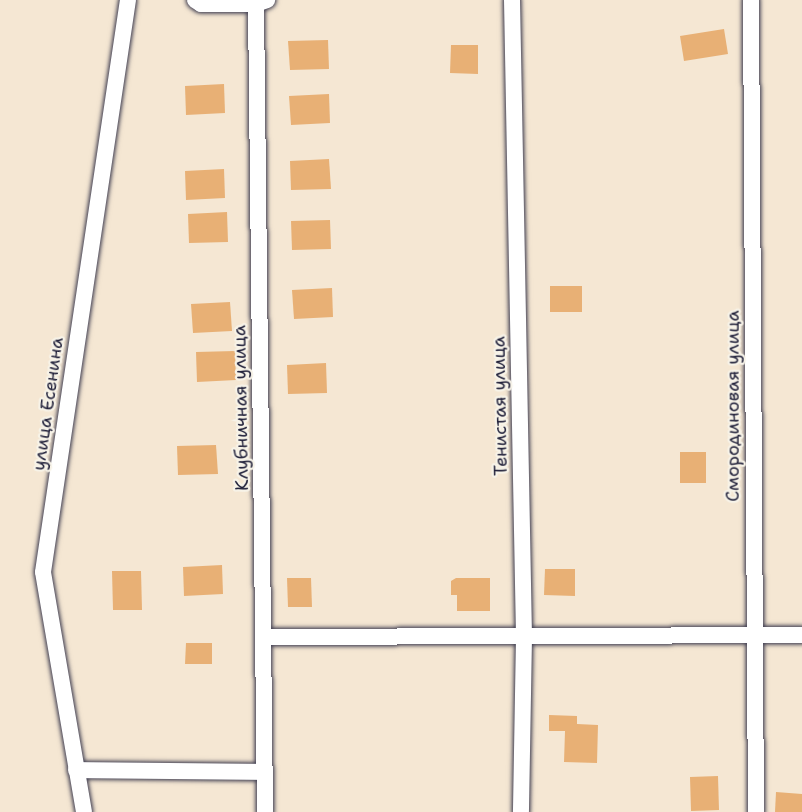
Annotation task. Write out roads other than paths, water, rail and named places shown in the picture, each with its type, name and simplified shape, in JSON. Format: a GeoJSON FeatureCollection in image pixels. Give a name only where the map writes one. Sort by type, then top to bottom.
{"type":"FeatureCollection","features":[{"type":"Feature","properties":{"kind":"street","name":"улица Есенина"},"geometry":{"type":"LineString","coordinates":[[84,812],[43,572],[128,0]]}},
{"type":"Feature","properties":{"kind":"street"},"geometry":{"type":"LineString","coordinates":[[195,0],[201,4],[261,2]]}},
{"type":"Feature","properties":{"kind":"street","name":"Тенистая улица"},"geometry":{"type":"LineString","coordinates":[[513,0],[524,637],[522,812]]}},
{"type":"Feature","properties":{"kind":"street","name":"Смородиновая улица"},"geometry":{"type":"LineString","coordinates":[[751,0],[756,812]]}},
{"type":"Feature","properties":{"kind":"street","name":"Клубничная улица"},"geometry":{"type":"LineString","coordinates":[[261,2],[265,812]]}},
{"type":"Feature","properties":{"kind":"street"},"geometry":{"type":"LineString","coordinates":[[263,637],[802,635]]}},
{"type":"Feature","properties":{"kind":"street"},"geometry":{"type":"LineString","coordinates":[[76,770],[264,772]]}}]}
